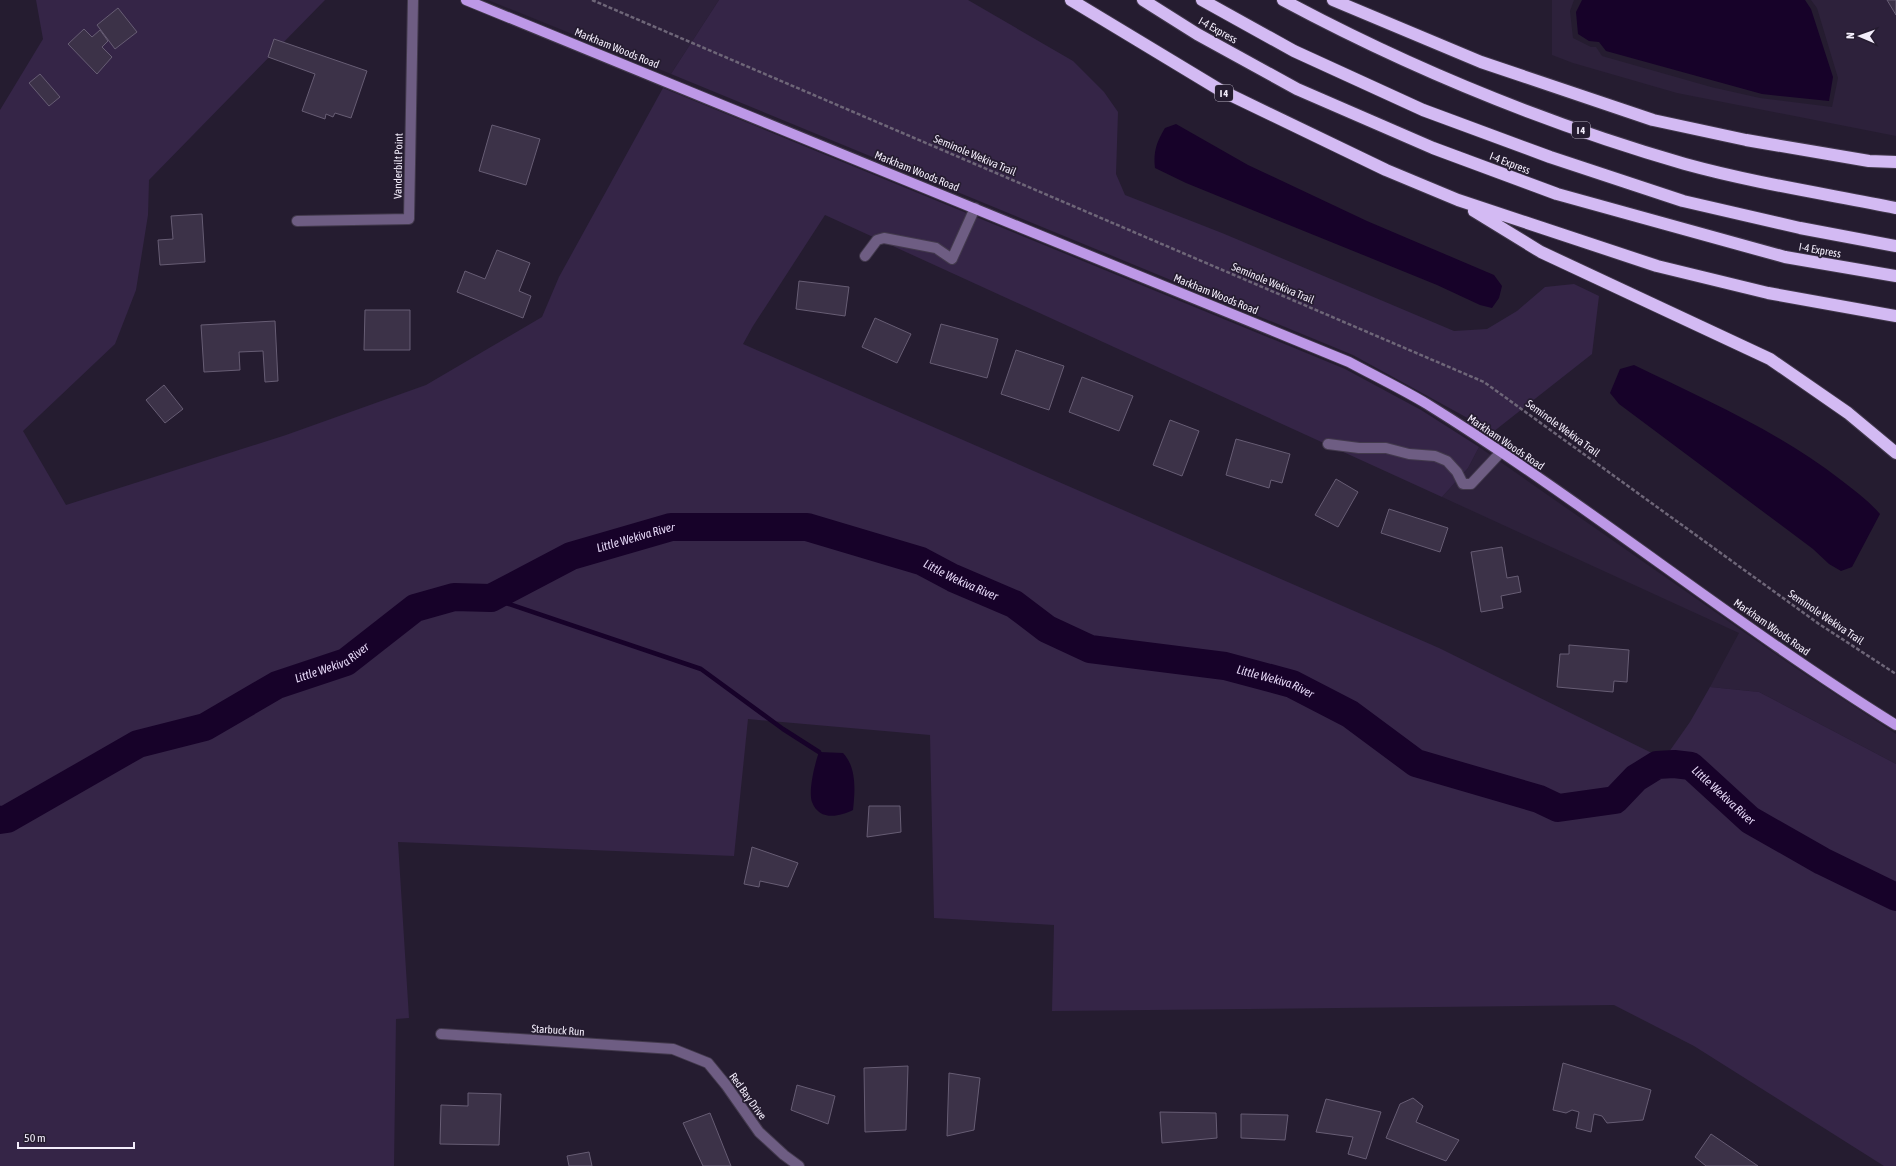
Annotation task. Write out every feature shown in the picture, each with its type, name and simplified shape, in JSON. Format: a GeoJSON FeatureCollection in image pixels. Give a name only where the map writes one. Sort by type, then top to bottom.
{"type":"FeatureCollection","features":[{"type":"Feature","properties":{"kind":"highway","name":"I 4"},"geometry":{"type":"LineString","coordinates":[[1071,0],[1220,90],[1386,170],[1458,200],[1657,266],[1768,293],[1896,316]]}},
{"type":"Feature","properties":{"kind":"highway","name":"I-4 Express"},"geometry":{"type":"LineString","coordinates":[[1143,0],[1197,34],[1297,89],[1433,148],[1557,194],[1785,257],[1896,276]]}},
{"type":"Feature","properties":{"kind":"highway","name":"I-4 Express"},"geometry":{"type":"LineString","coordinates":[[1202,0],[1294,51],[1424,110],[1550,157],[1683,201],[1800,228],[1896,246]]}},
{"type":"Feature","properties":{"kind":"highway","name":"I 4"},"geometry":{"type":"LineString","coordinates":[[1283,0],[1346,34],[1463,86],[1613,142],[1701,168],[1780,186],[1896,208]]}},
{"type":"Feature","properties":{"kind":"highway"},"geometry":{"type":"LineString","coordinates":[[1333,0],[1481,62],[1653,120],[1746,140],[1869,161],[1896,162]]}},
{"type":"Feature","properties":{"kind":"highway"},"geometry":{"type":"LineString","coordinates":[[1458,200],[1541,252],[1770,359],[1848,413],[1896,453]]}},
{"type":"Feature","properties":{"kind":"main road","name":"Markham Woods Road"},"geometry":{"type":"LineString","coordinates":[[466,0],[1349,362],[1426,403],[1501,452],[1799,661],[1896,724]]}},
{"type":"Feature","properties":{"kind":"street","name":"Vanderbilt Point"},"geometry":{"type":"LineString","coordinates":[[297,220],[409,219],[413,0]]}},
{"type":"Feature","properties":{"kind":"street"},"geometry":{"type":"LineString","coordinates":[[865,256],[877,240],[884,238],[936,248],[952,260],[975,208]]}},
{"type":"Feature","properties":{"kind":"street"},"geometry":{"type":"LineString","coordinates":[[1328,444],[1359,448],[1386,448],[1409,454],[1435,456],[1447,461],[1457,472],[1464,484],[1471,484],[1501,452]]}},
{"type":"Feature","properties":{"kind":"street","name":"Starbuck Run"},"geometry":{"type":"LineString","coordinates":[[441,1034],[673,1050]]}},
{"type":"Feature","properties":{"kind":"street","name":"Red Bay Drive"},"geometry":{"type":"LineString","coordinates":[[673,1050],[708,1063],[726,1085],[759,1132],[798,1166]]}},
{"type":"Feature","properties":{"kind":"path","name":"Seminole Wekiva Trail"},"geometry":{"type":"LineString","coordinates":[[592,0],[1484,382],[1819,624],[1896,674]]}},
{"type":"Feature","properties":{"kind":"shaded area"},"geometry":{"type":"Polygon","coordinates":[[[36,0],[325,0],[149,180],[148,215],[136,290],[115,344],[23,431],[66,505],[286,435],[426,385],[542,317],[559,277],[663,88],[1345,369],[1421,410],[1479,447],[1468,468],[1442,497],[825,215],[753,326],[743,344],[1439,648],[1664,759],[1690,722],[1710,687],[1759,692],[1896,764],[1896,1166],[1884,1166],[1694,1046],[1614,1005],[1052,1011],[1054,925],[934,918],[930,735],[748,719],[734,856],[398,842],[409,1018],[396,1019],[394,1166],[0,1166],[0,110],[43,39],[36,0]]]}},
{"type":"Feature","properties":{"kind":"shaded area"},"geometry":{"type":"Polygon","coordinates":[[[488,0],[719,0],[671,74],[488,0]]]}},
{"type":"Feature","properties":{"kind":"shaded area"},"geometry":{"type":"Polygon","coordinates":[[[719,0],[968,0],[1073,61],[1104,92],[1118,112],[1116,174],[1125,195],[1222,233],[1454,331],[1487,329],[1517,311],[1545,287],[1574,284],[1599,296],[1592,354],[1493,432],[1353,355],[671,74],[719,0]]]}},
{"type":"Feature","properties":{"kind":"shaded area"},"geometry":{"type":"Polygon","coordinates":[[[1552,0],[1574,0],[1570,11],[1573,38],[1591,47],[1596,47],[1602,56],[1711,87],[1760,98],[1832,107],[1838,78],[1817,8],[1811,0],[1896,0],[1896,136],[1677,93],[1573,63],[1552,55],[1552,0]]]}},
{"type":"Feature","properties":{"kind":"shaded area"},"geometry":{"type":"Polygon","coordinates":[[[1582,0],[1805,0],[1811,9],[1833,77],[1829,101],[1762,94],[1606,51],[1599,42],[1589,41],[1578,34],[1576,12],[1582,0]]]}},
{"type":"Feature","properties":{"kind":"shaded area"},"geometry":{"type":"Polygon","coordinates":[[[1176,124],[1248,165],[1367,221],[1494,275],[1502,286],[1499,298],[1492,308],[1480,305],[1437,285],[1186,183],[1155,168],[1155,152],[1160,137],[1165,128],[1176,124]]]}},
{"type":"Feature","properties":{"kind":"shaded area"},"geometry":{"type":"Polygon","coordinates":[[[1634,365],[1767,431],[1817,462],[1862,496],[1880,514],[1852,567],[1841,571],[1829,564],[1813,549],[1619,404],[1610,393],[1620,369],[1634,365]]]}},
{"type":"Feature","properties":{"kind":"shaded area"},"geometry":{"type":"Polygon","coordinates":[[[1479,447],[1794,667],[1896,734],[1896,764],[1759,692],[1710,687],[1739,633],[1442,497],[1468,468],[1479,447]]]}},
{"type":"Feature","properties":{"kind":"shaded area"},"geometry":{"type":"Polygon","coordinates":[[[819,752],[843,753],[848,759],[854,780],[853,810],[836,816],[830,816],[824,815],[815,808],[811,797],[811,784],[819,752]]]}},
{"type":"Feature","properties":{"kind":"building"},"geometry":{"type":"Polygon","coordinates":[[[1887,0],[1896,0],[1896,15],[1887,0]]]}},
{"type":"Feature","properties":{"kind":"building"},"geometry":{"type":"Polygon","coordinates":[[[118,8],[137,32],[115,49],[97,25],[118,8]]]}},
{"type":"Feature","properties":{"kind":"building"},"geometry":{"type":"Polygon","coordinates":[[[84,29],[92,37],[100,30],[108,41],[102,47],[112,57],[97,74],[68,44],[84,29]]]}},
{"type":"Feature","properties":{"kind":"building"},"geometry":{"type":"Polygon","coordinates":[[[274,39],[367,71],[351,118],[335,113],[333,117],[326,114],[325,119],[302,111],[315,74],[268,57],[274,39]]]}},
{"type":"Feature","properties":{"kind":"building"},"geometry":{"type":"Polygon","coordinates":[[[40,74],[60,97],[49,106],[29,83],[40,74]]]}},
{"type":"Feature","properties":{"kind":"building"},"geometry":{"type":"Polygon","coordinates":[[[492,125],[540,139],[526,185],[479,171],[492,125]]]}},
{"type":"Feature","properties":{"kind":"building"},"geometry":{"type":"Polygon","coordinates":[[[202,214],[205,262],[160,265],[158,240],[173,239],[171,216],[202,214]]]}},
{"type":"Feature","properties":{"kind":"building"},"geometry":{"type":"Polygon","coordinates":[[[497,250],[530,263],[519,291],[531,296],[523,318],[457,292],[465,271],[485,279],[497,250]]]}},
{"type":"Feature","properties":{"kind":"building"},"geometry":{"type":"Polygon","coordinates":[[[799,281],[849,287],[845,316],[796,309],[799,281]]]}},
{"type":"Feature","properties":{"kind":"building"},"geometry":{"type":"Polygon","coordinates":[[[365,310],[410,310],[410,350],[364,350],[365,310]]]}},
{"type":"Feature","properties":{"kind":"building"},"geometry":{"type":"Polygon","coordinates":[[[875,318],[911,334],[897,363],[862,347],[875,318]]]}},
{"type":"Feature","properties":{"kind":"building"},"geometry":{"type":"Polygon","coordinates":[[[275,321],[278,381],[265,382],[263,351],[239,352],[240,370],[204,372],[201,325],[275,321]]]}},
{"type":"Feature","properties":{"kind":"building"},"geometry":{"type":"Polygon","coordinates":[[[941,324],[998,339],[987,378],[930,363],[941,324]]]}},
{"type":"Feature","properties":{"kind":"building"},"geometry":{"type":"Polygon","coordinates":[[[1016,350],[1064,366],[1049,410],[1001,394],[1016,350]]]}},
{"type":"Feature","properties":{"kind":"building"},"geometry":{"type":"Polygon","coordinates":[[[1082,377],[1133,396],[1119,431],[1069,412],[1082,377]]]}},
{"type":"Feature","properties":{"kind":"building"},"geometry":{"type":"Polygon","coordinates":[[[164,385],[183,409],[165,423],[146,400],[164,385]]]}},
{"type":"Feature","properties":{"kind":"building"},"geometry":{"type":"Polygon","coordinates":[[[1170,420],[1199,431],[1182,476],[1153,465],[1170,420]]]}},
{"type":"Feature","properties":{"kind":"building"},"geometry":{"type":"Polygon","coordinates":[[[1236,439],[1290,454],[1282,483],[1271,480],[1269,488],[1226,475],[1236,439]]]}},
{"type":"Feature","properties":{"kind":"building"},"geometry":{"type":"Polygon","coordinates":[[[1336,479],[1358,492],[1338,527],[1315,515],[1336,479]]]}},
{"type":"Feature","properties":{"kind":"building"},"geometry":{"type":"Polygon","coordinates":[[[1389,509],[1448,528],[1440,552],[1381,533],[1389,509]]]}},
{"type":"Feature","properties":{"kind":"building"},"geometry":{"type":"Polygon","coordinates":[[[1502,547],[1507,578],[1518,576],[1521,592],[1501,596],[1503,608],[1481,612],[1471,552],[1502,547]]]}},
{"type":"Feature","properties":{"kind":"building"},"geometry":{"type":"Polygon","coordinates":[[[1569,645],[1629,650],[1627,682],[1614,681],[1613,692],[1557,687],[1560,654],[1569,654],[1569,645]]]}},
{"type":"Feature","properties":{"kind":"building"},"geometry":{"type":"Polygon","coordinates":[[[869,806],[900,806],[901,832],[867,837],[869,806]]]}},
{"type":"Feature","properties":{"kind":"building"},"geometry":{"type":"Polygon","coordinates":[[[752,847],[798,863],[788,887],[760,881],[759,887],[744,884],[752,847]]]}},
{"type":"Feature","properties":{"kind":"building"},"geometry":{"type":"Polygon","coordinates":[[[1563,1063],[1651,1090],[1643,1120],[1607,1123],[1602,1116],[1594,1114],[1591,1132],[1576,1128],[1579,1112],[1572,1110],[1566,1113],[1553,1110],[1563,1063]]]}},
{"type":"Feature","properties":{"kind":"building"},"geometry":{"type":"Polygon","coordinates":[[[908,1066],[906,1130],[865,1132],[864,1068],[908,1066]]]}},
{"type":"Feature","properties":{"kind":"building"},"geometry":{"type":"Polygon","coordinates":[[[949,1073],[980,1078],[974,1130],[947,1136],[949,1073]]]}},
{"type":"Feature","properties":{"kind":"building"},"geometry":{"type":"Polygon","coordinates":[[[797,1085],[835,1096],[828,1124],[791,1110],[797,1085]]]}},
{"type":"Feature","properties":{"kind":"building"},"geometry":{"type":"Polygon","coordinates":[[[468,1093],[501,1094],[499,1145],[440,1144],[441,1105],[468,1106],[468,1093]]]}},
{"type":"Feature","properties":{"kind":"building"},"geometry":{"type":"Polygon","coordinates":[[[1413,1098],[1423,1106],[1416,1122],[1459,1140],[1446,1161],[1386,1138],[1400,1104],[1413,1098]]]}},
{"type":"Feature","properties":{"kind":"building"},"geometry":{"type":"Polygon","coordinates":[[[1326,1099],[1381,1112],[1366,1159],[1348,1154],[1353,1137],[1316,1132],[1326,1099]]]}},
{"type":"Feature","properties":{"kind":"building"},"geometry":{"type":"Polygon","coordinates":[[[1160,1112],[1216,1113],[1217,1138],[1162,1143],[1160,1112]]]}},
{"type":"Feature","properties":{"kind":"building"},"geometry":{"type":"Polygon","coordinates":[[[710,1113],[731,1166],[703,1166],[683,1123],[710,1113]]]}},
{"type":"Feature","properties":{"kind":"building"},"geometry":{"type":"Polygon","coordinates":[[[1241,1114],[1288,1115],[1285,1140],[1241,1138],[1241,1114]]]}},
{"type":"Feature","properties":{"kind":"building"},"geometry":{"type":"Polygon","coordinates":[[[1711,1134],[1758,1166],[1706,1166],[1695,1157],[1711,1134]]]}},
{"type":"Feature","properties":{"kind":"building"},"geometry":{"type":"Polygon","coordinates":[[[589,1152],[592,1166],[569,1166],[567,1156],[589,1152]]]}},
{"type":"Feature","properties":{"kind":"waterway","name":"Little Wekiva River"},"geometry":{"type":"LineString","coordinates":[[0,820],[7,819],[138,744],[205,727],[277,685],[346,662],[415,608],[454,597],[491,598],[571,556],[671,527],[807,527],[921,561],[953,578],[1014,604],[1047,629],[1090,649],[1225,666],[1292,684],[1350,714],[1416,763],[1539,799],[1558,808],[1615,800],[1636,778],[1657,765],[1674,764],[1691,766],[1750,820],[1822,861],[1896,897]]}},
{"type":"Feature","properties":{"kind":"waterway"},"geometry":{"type":"LineString","coordinates":[[491,598],[701,669],[783,729],[819,752]]}}]}
